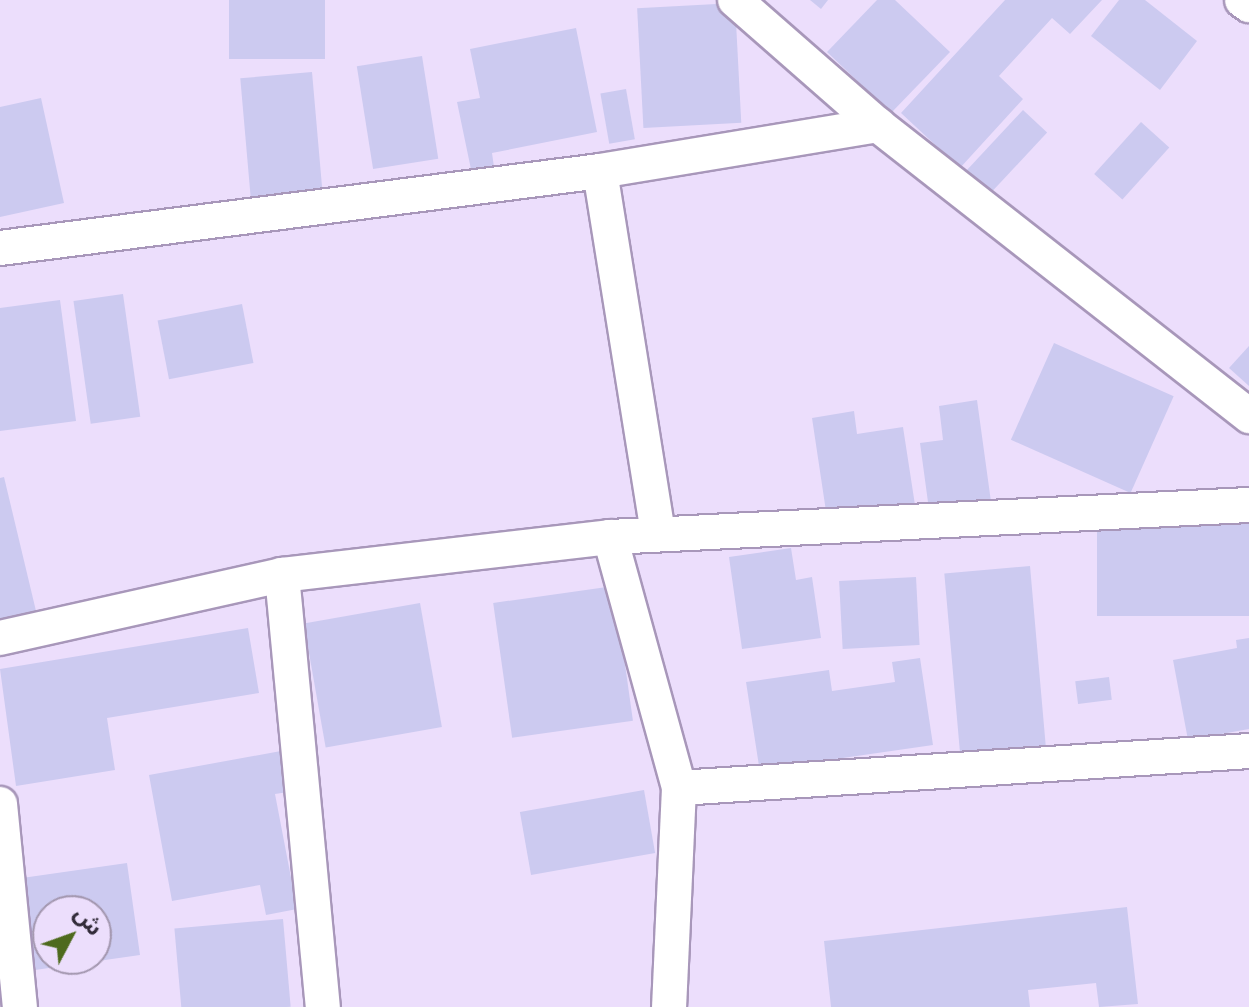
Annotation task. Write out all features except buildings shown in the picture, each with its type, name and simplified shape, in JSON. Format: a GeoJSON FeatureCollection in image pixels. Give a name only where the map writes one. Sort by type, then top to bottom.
{"type":"FeatureCollection","features":[{"type":"Feature","properties":{"kind":"street"},"geometry":{"type":"LineString","coordinates":[[735,0],[878,125],[1249,416]]}},
{"type":"Feature","properties":{"kind":"street"},"geometry":{"type":"LineString","coordinates":[[1242,0],[1249,5]]}},
{"type":"Feature","properties":{"kind":"street"},"geometry":{"type":"LineString","coordinates":[[0,248],[600,171],[878,125]]}},
{"type":"Feature","properties":{"kind":"street"},"geometry":{"type":"LineString","coordinates":[[600,171],[658,533]]}},
{"type":"Feature","properties":{"kind":"street"},"geometry":{"type":"LineString","coordinates":[[0,638],[282,575],[610,537],[1249,505]]}},
{"type":"Feature","properties":{"kind":"street"},"geometry":{"type":"LineString","coordinates":[[610,537],[679,788],[669,1007]]}},
{"type":"Feature","properties":{"kind":"street"},"geometry":{"type":"LineString","coordinates":[[282,575],[323,1007]]}},
{"type":"Feature","properties":{"kind":"street"},"geometry":{"type":"LineString","coordinates":[[679,788],[1249,751]]}},
{"type":"Feature","properties":{"kind":"street"},"geometry":{"type":"LineString","coordinates":[[0,804],[20,1007]]}}]}
